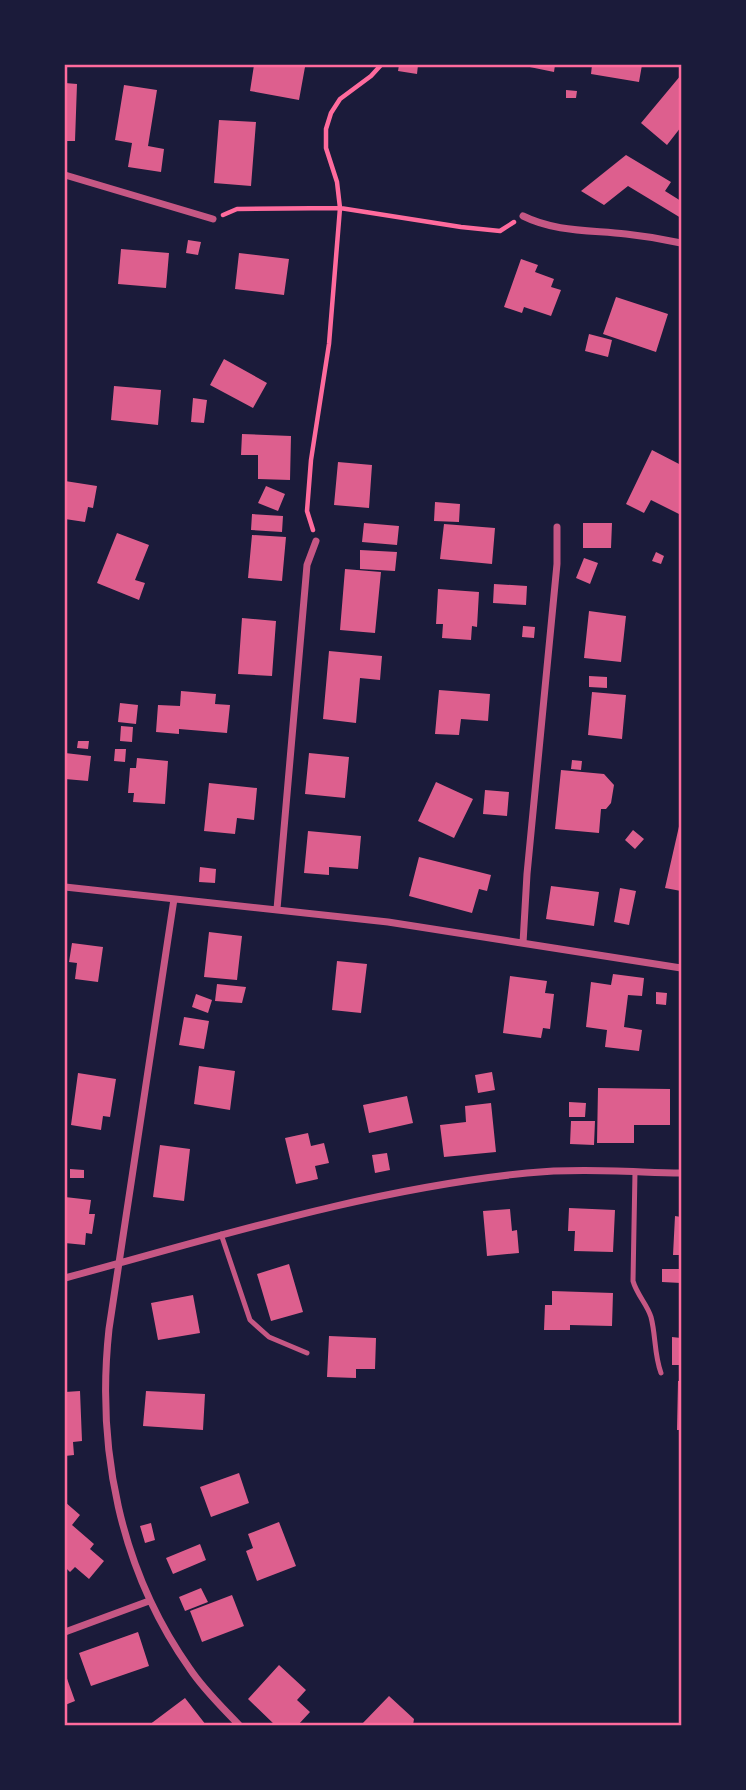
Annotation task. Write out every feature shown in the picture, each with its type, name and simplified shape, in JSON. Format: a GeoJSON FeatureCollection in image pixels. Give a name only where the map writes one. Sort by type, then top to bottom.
{"type":"FeatureCollection","features":[{"type":"Feature","properties":{"kind":"street"},"geometry":{"type":"LineString","coordinates":[[65,175],[214,219]]}},
{"type":"Feature","properties":{"kind":"street"},"geometry":{"type":"LineString","coordinates":[[523,216],[539,224],[562,228],[628,234],[681,243]]}},
{"type":"Feature","properties":{"kind":"street"},"geometry":{"type":"LineString","coordinates":[[523,943],[527,874],[557,564],[557,527]]}},
{"type":"Feature","properties":{"kind":"street"},"geometry":{"type":"LineString","coordinates":[[277,909],[307,565],[316,541]]}},
{"type":"Feature","properties":{"kind":"street"},"geometry":{"type":"LineString","coordinates":[[65,887],[400,924],[681,968]]}},
{"type":"Feature","properties":{"kind":"street"},"geometry":{"type":"LineString","coordinates":[[174,899],[105,1367],[106,1434],[112,1478],[124,1531],[149,1601],[191,1670],[239,1725]]}},
{"type":"Feature","properties":{"kind":"street"},"geometry":{"type":"LineString","coordinates":[[65,1278],[221,1234],[332,1207],[466,1181],[567,1171],[681,1173]]}},
{"type":"Feature","properties":{"kind":"street"},"geometry":{"type":"LineString","coordinates":[[65,1632],[149,1601]]}},
{"type":"Feature","properties":{"kind":"lane"},"geometry":{"type":"LineString","coordinates":[[635,1172],[633,1281],[636,1293],[649,1311],[656,1359],[662,1373]]}},
{"type":"Feature","properties":{"kind":"lane"},"geometry":{"type":"LineString","coordinates":[[221,1234],[250,1320],[269,1337],[307,1353]]}},
{"type":"Feature","properties":{"kind":"path"},"geometry":{"type":"LineString","coordinates":[[316,541],[307,511],[311,460],[329,344],[340,208],[337,182],[326,148],[326,129],[331,113],[340,99],[381,65]]}},
{"type":"Feature","properties":{"kind":"path"},"geometry":{"type":"LineString","coordinates":[[214,219],[237,209],[340,208],[500,231],[523,216]]}},
{"type":"Feature","properties":{"kind":"building"},"geometry":{"type":"Polygon","coordinates":[[[254,65],[305,67],[299,100],[250,91],[254,65]]]}},
{"type":"Feature","properties":{"kind":"building"},"geometry":{"type":"Polygon","coordinates":[[[399,65],[418,65],[417,74],[398,71],[399,65]]]}},
{"type":"Feature","properties":{"kind":"building"},"geometry":{"type":"Polygon","coordinates":[[[520,65],[555,65],[554,72],[520,65]]]}},
{"type":"Feature","properties":{"kind":"building"},"geometry":{"type":"Polygon","coordinates":[[[592,65],[642,65],[639,82],[591,74],[592,65]]]}},
{"type":"Feature","properties":{"kind":"building"},"geometry":{"type":"Polygon","coordinates":[[[681,75],[681,127],[667,145],[641,123],[681,75]]]}},
{"type":"Feature","properties":{"kind":"building"},"geometry":{"type":"Polygon","coordinates":[[[65,83],[77,84],[75,141],[65,141],[65,83]]]}},
{"type":"Feature","properties":{"kind":"building"},"geometry":{"type":"Polygon","coordinates":[[[124,85],[157,90],[148,146],[164,149],[161,172],[128,167],[132,143],[115,140],[124,85]]]}},
{"type":"Feature","properties":{"kind":"building"},"geometry":{"type":"Polygon","coordinates":[[[566,90],[577,91],[576,98],[566,98],[566,90]]]}},
{"type":"Feature","properties":{"kind":"building"},"geometry":{"type":"Polygon","coordinates":[[[219,120],[256,122],[251,186],[214,183],[219,120]]]}},
{"type":"Feature","properties":{"kind":"building"},"geometry":{"type":"Polygon","coordinates":[[[626,155],[671,182],[665,191],[681,201],[681,218],[628,186],[604,205],[581,191],[626,155]]]}},
{"type":"Feature","properties":{"kind":"building"},"geometry":{"type":"Polygon","coordinates":[[[188,240],[201,242],[198,255],[186,253],[188,240]]]}},
{"type":"Feature","properties":{"kind":"building"},"geometry":{"type":"Polygon","coordinates":[[[121,249],[169,253],[166,288],[118,284],[121,249]]]}},
{"type":"Feature","properties":{"kind":"building"},"geometry":{"type":"Polygon","coordinates":[[[239,253],[289,259],[284,295],[235,289],[239,253]]]}},
{"type":"Feature","properties":{"kind":"building"},"geometry":{"type":"Polygon","coordinates":[[[521,259],[538,265],[535,272],[554,279],[551,287],[561,290],[551,316],[524,307],[522,313],[504,307],[521,259]]]}},
{"type":"Feature","properties":{"kind":"building"},"geometry":{"type":"Polygon","coordinates":[[[616,297],[668,314],[656,352],[603,334],[616,297]]]}},
{"type":"Feature","properties":{"kind":"building"},"geometry":{"type":"Polygon","coordinates":[[[589,334],[612,340],[608,357],[585,351],[589,334]]]}},
{"type":"Feature","properties":{"kind":"building"},"geometry":{"type":"Polygon","coordinates":[[[224,359],[267,383],[253,408],[210,385],[224,359]]]}},
{"type":"Feature","properties":{"kind":"building"},"geometry":{"type":"Polygon","coordinates":[[[114,386],[161,390],[158,425],[111,420],[114,386]]]}},
{"type":"Feature","properties":{"kind":"building"},"geometry":{"type":"Polygon","coordinates":[[[193,398],[207,400],[204,423],[191,422],[193,398]]]}},
{"type":"Feature","properties":{"kind":"building"},"geometry":{"type":"Polygon","coordinates":[[[242,434],[291,436],[290,480],[258,479],[258,455],[241,455],[242,434]]]}},
{"type":"Feature","properties":{"kind":"building"},"geometry":{"type":"Polygon","coordinates":[[[652,450],[681,465],[681,515],[651,500],[644,513],[626,504],[652,450]]]}},
{"type":"Feature","properties":{"kind":"building"},"geometry":{"type":"Polygon","coordinates":[[[338,462],[372,465],[369,508],[334,505],[338,462]]]}},
{"type":"Feature","properties":{"kind":"building"},"geometry":{"type":"Polygon","coordinates":[[[65,481],[97,486],[93,508],[88,507],[85,522],[65,519],[65,481]]]}},
{"type":"Feature","properties":{"kind":"building"},"geometry":{"type":"Polygon","coordinates":[[[266,486],[285,494],[278,511],[258,503],[266,486]]]}},
{"type":"Feature","properties":{"kind":"building"},"geometry":{"type":"Polygon","coordinates":[[[435,502],[460,504],[459,522],[434,521],[435,502]]]}},
{"type":"Feature","properties":{"kind":"building"},"geometry":{"type":"Polygon","coordinates":[[[252,514],[283,516],[282,532],[251,530],[252,514]]]}},
{"type":"Feature","properties":{"kind":"building"},"geometry":{"type":"Polygon","coordinates":[[[364,523],[399,526],[397,545],[362,542],[364,523]]]}},
{"type":"Feature","properties":{"kind":"building"},"geometry":{"type":"Polygon","coordinates":[[[583,523],[612,523],[611,548],[583,548],[583,523]]]}},
{"type":"Feature","properties":{"kind":"building"},"geometry":{"type":"Polygon","coordinates":[[[444,524],[495,528],[492,564],[440,559],[444,524]]]}},
{"type":"Feature","properties":{"kind":"building"},"geometry":{"type":"Polygon","coordinates":[[[117,533],[149,545],[135,580],[145,583],[139,600],[97,583],[117,533]]]}},
{"type":"Feature","properties":{"kind":"building"},"geometry":{"type":"Polygon","coordinates":[[[252,535],[286,537],[282,581],[248,578],[252,535]]]}},
{"type":"Feature","properties":{"kind":"building"},"geometry":{"type":"Polygon","coordinates":[[[360,550],[397,552],[395,571],[360,569],[360,550]]]}},
{"type":"Feature","properties":{"kind":"building"},"geometry":{"type":"Polygon","coordinates":[[[656,552],[664,556],[661,564],[652,561],[656,552]]]}},
{"type":"Feature","properties":{"kind":"building"},"geometry":{"type":"Polygon","coordinates":[[[584,558],[598,563],[590,584],[576,578],[584,558]]]}},
{"type":"Feature","properties":{"kind":"building"},"geometry":{"type":"Polygon","coordinates":[[[345,569],[381,572],[375,633],[340,630],[345,569]]]}},
{"type":"Feature","properties":{"kind":"building"},"geometry":{"type":"Polygon","coordinates":[[[494,584],[527,586],[526,605],[493,603],[494,584]]]}},
{"type":"Feature","properties":{"kind":"building"},"geometry":{"type":"Polygon","coordinates":[[[438,589],[479,592],[477,627],[472,626],[471,640],[442,638],[443,624],[436,624],[438,589]]]}},
{"type":"Feature","properties":{"kind":"building"},"geometry":{"type":"Polygon","coordinates":[[[589,611],[626,616],[621,662],[584,658],[589,611]]]}},
{"type":"Feature","properties":{"kind":"building"},"geometry":{"type":"Polygon","coordinates":[[[242,618],[276,621],[272,676],[238,674],[242,618]]]}},
{"type":"Feature","properties":{"kind":"building"},"geometry":{"type":"Polygon","coordinates":[[[523,626],[535,627],[534,638],[522,637],[523,626]]]}},
{"type":"Feature","properties":{"kind":"building"},"geometry":{"type":"Polygon","coordinates":[[[329,651],[382,656],[380,680],[360,678],[356,723],[323,719],[329,651]]]}},
{"type":"Feature","properties":{"kind":"building"},"geometry":{"type":"Polygon","coordinates":[[[589,676],[607,677],[607,688],[589,687],[589,676]]]}},
{"type":"Feature","properties":{"kind":"building"},"geometry":{"type":"Polygon","coordinates":[[[439,690],[490,694],[488,721],[461,719],[459,735],[435,734],[439,690]]]}},
{"type":"Feature","properties":{"kind":"building"},"geometry":{"type":"Polygon","coordinates":[[[181,691],[216,694],[215,704],[230,705],[227,733],[179,729],[179,734],[156,732],[158,705],[180,706],[181,691]]]}},
{"type":"Feature","properties":{"kind":"building"},"geometry":{"type":"Polygon","coordinates":[[[592,692],[626,695],[622,739],[588,735],[592,692]]]}},
{"type":"Feature","properties":{"kind":"building"},"geometry":{"type":"Polygon","coordinates":[[[120,703],[138,705],[136,724],[118,722],[120,703]]]}},
{"type":"Feature","properties":{"kind":"building"},"geometry":{"type":"Polygon","coordinates":[[[121,726],[133,727],[132,742],[120,741],[121,726]]]}},
{"type":"Feature","properties":{"kind":"building"},"geometry":{"type":"Polygon","coordinates":[[[78,741],[89,741],[88,749],[77,748],[78,741]]]}},
{"type":"Feature","properties":{"kind":"building"},"geometry":{"type":"Polygon","coordinates":[[[115,749],[126,749],[125,762],[114,761],[115,749]]]}},
{"type":"Feature","properties":{"kind":"building"},"geometry":{"type":"Polygon","coordinates":[[[65,753],[91,756],[88,781],[65,779],[65,753]]]}},
{"type":"Feature","properties":{"kind":"building"},"geometry":{"type":"Polygon","coordinates":[[[309,753],[349,757],[345,798],[305,794],[309,753]]]}},
{"type":"Feature","properties":{"kind":"building"},"geometry":{"type":"Polygon","coordinates":[[[137,758],[168,761],[165,804],[133,802],[134,793],[128,793],[130,768],[136,768],[137,758]]]}},
{"type":"Feature","properties":{"kind":"building"},"geometry":{"type":"Polygon","coordinates":[[[572,760],[582,761],[581,770],[571,769],[572,760]]]}},
{"type":"Feature","properties":{"kind":"building"},"geometry":{"type":"Polygon","coordinates":[[[561,770],[604,774],[614,785],[611,803],[606,809],[601,809],[599,833],[555,829],[561,770]]]}},
{"type":"Feature","properties":{"kind":"building"},"geometry":{"type":"Polygon","coordinates":[[[436,782],[473,799],[454,838],[418,821],[436,782]]]}},
{"type":"Feature","properties":{"kind":"building"},"geometry":{"type":"Polygon","coordinates":[[[209,783],[257,788],[254,820],[237,818],[235,834],[204,831],[209,783]]]}},
{"type":"Feature","properties":{"kind":"building"},"geometry":{"type":"Polygon","coordinates":[[[485,790],[509,792],[507,816],[483,814],[485,790]]]}},
{"type":"Feature","properties":{"kind":"building"},"geometry":{"type":"Polygon","coordinates":[[[681,822],[681,891],[665,888],[681,822]]]}},
{"type":"Feature","properties":{"kind":"building"},"geometry":{"type":"Polygon","coordinates":[[[633,830],[644,839],[635,849],[625,840],[633,830]]]}},
{"type":"Feature","properties":{"kind":"building"},"geometry":{"type":"Polygon","coordinates":[[[308,831],[361,836],[358,869],[329,867],[329,875],[304,873],[308,831]]]}},
{"type":"Feature","properties":{"kind":"building"},"geometry":{"type":"Polygon","coordinates":[[[419,857],[491,875],[487,891],[479,889],[472,913],[409,896],[419,857]]]}},
{"type":"Feature","properties":{"kind":"building"},"geometry":{"type":"Polygon","coordinates":[[[200,867],[216,869],[215,883],[199,882],[200,867]]]}},
{"type":"Feature","properties":{"kind":"building"},"geometry":{"type":"Polygon","coordinates":[[[551,886],[599,892],[594,926],[546,919],[551,886]]]}},
{"type":"Feature","properties":{"kind":"building"},"geometry":{"type":"Polygon","coordinates":[[[620,888],[636,891],[629,925],[614,922],[620,888]]]}},
{"type":"Feature","properties":{"kind":"building"},"geometry":{"type":"Polygon","coordinates":[[[209,932],[242,936],[237,980],[204,977],[209,932]]]}},
{"type":"Feature","properties":{"kind":"building"},"geometry":{"type":"Polygon","coordinates":[[[72,943],[103,947],[98,982],[75,979],[77,963],[69,962],[72,943]]]}},
{"type":"Feature","properties":{"kind":"building"},"geometry":{"type":"Polygon","coordinates":[[[337,961],[367,964],[361,1013],[332,1010],[337,961]]]}},
{"type":"Feature","properties":{"kind":"building"},"geometry":{"type":"Polygon","coordinates":[[[613,974],[644,978],[642,996],[628,995],[624,1027],[642,1030],[639,1051],[605,1047],[607,1030],[586,1027],[591,982],[611,985],[613,974]]]}},
{"type":"Feature","properties":{"kind":"building"},"geometry":{"type":"Polygon","coordinates":[[[510,976],[547,981],[545,993],[554,994],[550,1029],[543,1028],[541,1038],[503,1033],[510,976]]]}},
{"type":"Feature","properties":{"kind":"building"},"geometry":{"type":"Polygon","coordinates":[[[217,984],[246,987],[242,1003],[215,1001],[217,984]]]}},
{"type":"Feature","properties":{"kind":"building"},"geometry":{"type":"Polygon","coordinates":[[[656,992],[667,993],[666,1005],[656,1004],[656,992]]]}},
{"type":"Feature","properties":{"kind":"building"},"geometry":{"type":"Polygon","coordinates":[[[196,994],[212,1000],[208,1013],[192,1007],[196,994]]]}},
{"type":"Feature","properties":{"kind":"building"},"geometry":{"type":"Polygon","coordinates":[[[184,1017],[209,1021],[204,1049],[179,1045],[184,1017]]]}},
{"type":"Feature","properties":{"kind":"building"},"geometry":{"type":"Polygon","coordinates":[[[199,1066],[235,1071],[230,1110],[194,1104],[199,1066]]]}},
{"type":"Feature","properties":{"kind":"building"},"geometry":{"type":"Polygon","coordinates":[[[492,1072],[495,1090],[478,1093],[475,1075],[492,1072]]]}},
{"type":"Feature","properties":{"kind":"building"},"geometry":{"type":"Polygon","coordinates":[[[78,1073],[116,1079],[110,1117],[103,1116],[101,1130],[71,1125],[78,1073]]]}},
{"type":"Feature","properties":{"kind":"building"},"geometry":{"type":"Polygon","coordinates":[[[598,1088],[670,1089],[670,1125],[634,1125],[634,1143],[597,1143],[598,1088]]]}},
{"type":"Feature","properties":{"kind":"building"},"geometry":{"type":"Polygon","coordinates":[[[407,1096],[413,1123],[369,1133],[363,1105],[407,1096]]]}},
{"type":"Feature","properties":{"kind":"building"},"geometry":{"type":"Polygon","coordinates":[[[569,1102],[586,1103],[585,1117],[569,1117],[569,1102]]]}},
{"type":"Feature","properties":{"kind":"building"},"geometry":{"type":"Polygon","coordinates":[[[491,1103],[496,1152],[444,1157],[440,1125],[466,1122],[465,1106],[491,1103]]]}},
{"type":"Feature","properties":{"kind":"building"},"geometry":{"type":"Polygon","coordinates":[[[571,1121],[595,1121],[594,1145],[570,1144],[571,1121]]]}},
{"type":"Feature","properties":{"kind":"building"},"geometry":{"type":"Polygon","coordinates":[[[308,1133],[311,1146],[324,1143],[329,1163],[315,1166],[318,1179],[296,1184],[285,1138],[308,1133]]]}},
{"type":"Feature","properties":{"kind":"building"},"geometry":{"type":"Polygon","coordinates":[[[160,1145],[190,1149],[184,1201],[153,1197],[160,1145]]]}},
{"type":"Feature","properties":{"kind":"building"},"geometry":{"type":"Polygon","coordinates":[[[387,1153],[390,1170],[375,1173],[372,1155],[387,1153]]]}},
{"type":"Feature","properties":{"kind":"building"},"geometry":{"type":"Polygon","coordinates":[[[70,1169],[84,1170],[84,1178],[70,1178],[70,1169]]]}},
{"type":"Feature","properties":{"kind":"building"},"geometry":{"type":"Polygon","coordinates":[[[65,1197],[91,1200],[89,1214],[95,1214],[92,1234],[86,1233],[85,1245],[65,1243],[65,1197]]]}},
{"type":"Feature","properties":{"kind":"building"},"geometry":{"type":"Polygon","coordinates":[[[569,1208],[615,1210],[613,1252],[574,1251],[575,1231],[568,1231],[569,1208]]]}},
{"type":"Feature","properties":{"kind":"building"},"geometry":{"type":"Polygon","coordinates":[[[510,1209],[512,1231],[517,1230],[519,1253],[487,1256],[483,1211],[510,1209]]]}},
{"type":"Feature","properties":{"kind":"building"},"geometry":{"type":"Polygon","coordinates":[[[675,1216],[681,1217],[681,1255],[673,1255],[675,1216]]]}},
{"type":"Feature","properties":{"kind":"building"},"geometry":{"type":"Polygon","coordinates":[[[289,1264],[303,1312],[271,1321],[257,1274],[289,1264]]]}},
{"type":"Feature","properties":{"kind":"building"},"geometry":{"type":"Polygon","coordinates":[[[662,1269],[681,1269],[681,1283],[662,1282],[662,1269]]]}},
{"type":"Feature","properties":{"kind":"building"},"geometry":{"type":"Polygon","coordinates":[[[552,1291],[613,1293],[612,1326],[570,1325],[570,1330],[544,1330],[545,1305],[552,1305],[552,1291]]]}},
{"type":"Feature","properties":{"kind":"building"},"geometry":{"type":"Polygon","coordinates":[[[193,1295],[200,1333],[158,1340],[151,1303],[193,1295]]]}},
{"type":"Feature","properties":{"kind":"building"},"geometry":{"type":"Polygon","coordinates":[[[329,1336],[376,1338],[375,1369],[356,1369],[356,1378],[327,1377],[329,1336]]]}},
{"type":"Feature","properties":{"kind":"building"},"geometry":{"type":"Polygon","coordinates":[[[672,1337],[681,1338],[681,1365],[672,1365],[672,1337]]]}},
{"type":"Feature","properties":{"kind":"building"},"geometry":{"type":"Polygon","coordinates":[[[678,1381],[681,1381],[681,1430],[677,1430],[678,1381]]]}},
{"type":"Feature","properties":{"kind":"building"},"geometry":{"type":"Polygon","coordinates":[[[80,1391],[82,1441],[73,1442],[74,1455],[65,1456],[65,1392],[80,1391]]]}},
{"type":"Feature","properties":{"kind":"building"},"geometry":{"type":"Polygon","coordinates":[[[146,1391],[205,1394],[203,1430],[143,1426],[146,1391]]]}},
{"type":"Feature","properties":{"kind":"building"},"geometry":{"type":"Polygon","coordinates":[[[239,1473],[249,1503],[211,1517],[200,1487],[239,1473]]]}},
{"type":"Feature","properties":{"kind":"building"},"geometry":{"type":"Polygon","coordinates":[[[65,1502],[80,1515],[72,1525],[94,1544],[90,1549],[104,1561],[89,1579],[75,1567],[70,1572],[65,1567],[65,1502]]]}},
{"type":"Feature","properties":{"kind":"building"},"geometry":{"type":"Polygon","coordinates":[[[279,1522],[296,1566],[257,1581],[246,1551],[253,1548],[248,1534],[279,1522]]]}},
{"type":"Feature","properties":{"kind":"building"},"geometry":{"type":"Polygon","coordinates":[[[151,1523],[155,1540],[145,1543],[140,1526],[151,1523]]]}},
{"type":"Feature","properties":{"kind":"building"},"geometry":{"type":"Polygon","coordinates":[[[200,1544],[206,1560],[173,1574],[166,1558],[200,1544]]]}},
{"type":"Feature","properties":{"kind":"building"},"geometry":{"type":"Polygon","coordinates":[[[201,1588],[208,1602],[185,1611],[179,1597],[201,1588]]]}},
{"type":"Feature","properties":{"kind":"building"},"geometry":{"type":"Polygon","coordinates":[[[232,1595],[244,1626],[202,1642],[190,1611],[232,1595]]]}},
{"type":"Feature","properties":{"kind":"building"},"geometry":{"type":"Polygon","coordinates":[[[138,1632],[149,1666],[91,1686],[79,1653],[138,1632]]]}},
{"type":"Feature","properties":{"kind":"building"},"geometry":{"type":"Polygon","coordinates":[[[279,1665],[306,1690],[297,1700],[310,1712],[298,1725],[275,1725],[248,1699],[279,1665]]]}},
{"type":"Feature","properties":{"kind":"building"},"geometry":{"type":"Polygon","coordinates":[[[65,1673],[75,1701],[65,1705],[65,1673]]]}},
{"type":"Feature","properties":{"kind":"building"},"geometry":{"type":"Polygon","coordinates":[[[389,1696],[414,1719],[413,1725],[361,1725],[389,1696]]]}},
{"type":"Feature","properties":{"kind":"building"},"geometry":{"type":"Polygon","coordinates":[[[185,1698],[206,1725],[149,1725],[185,1698]]]}}]}
